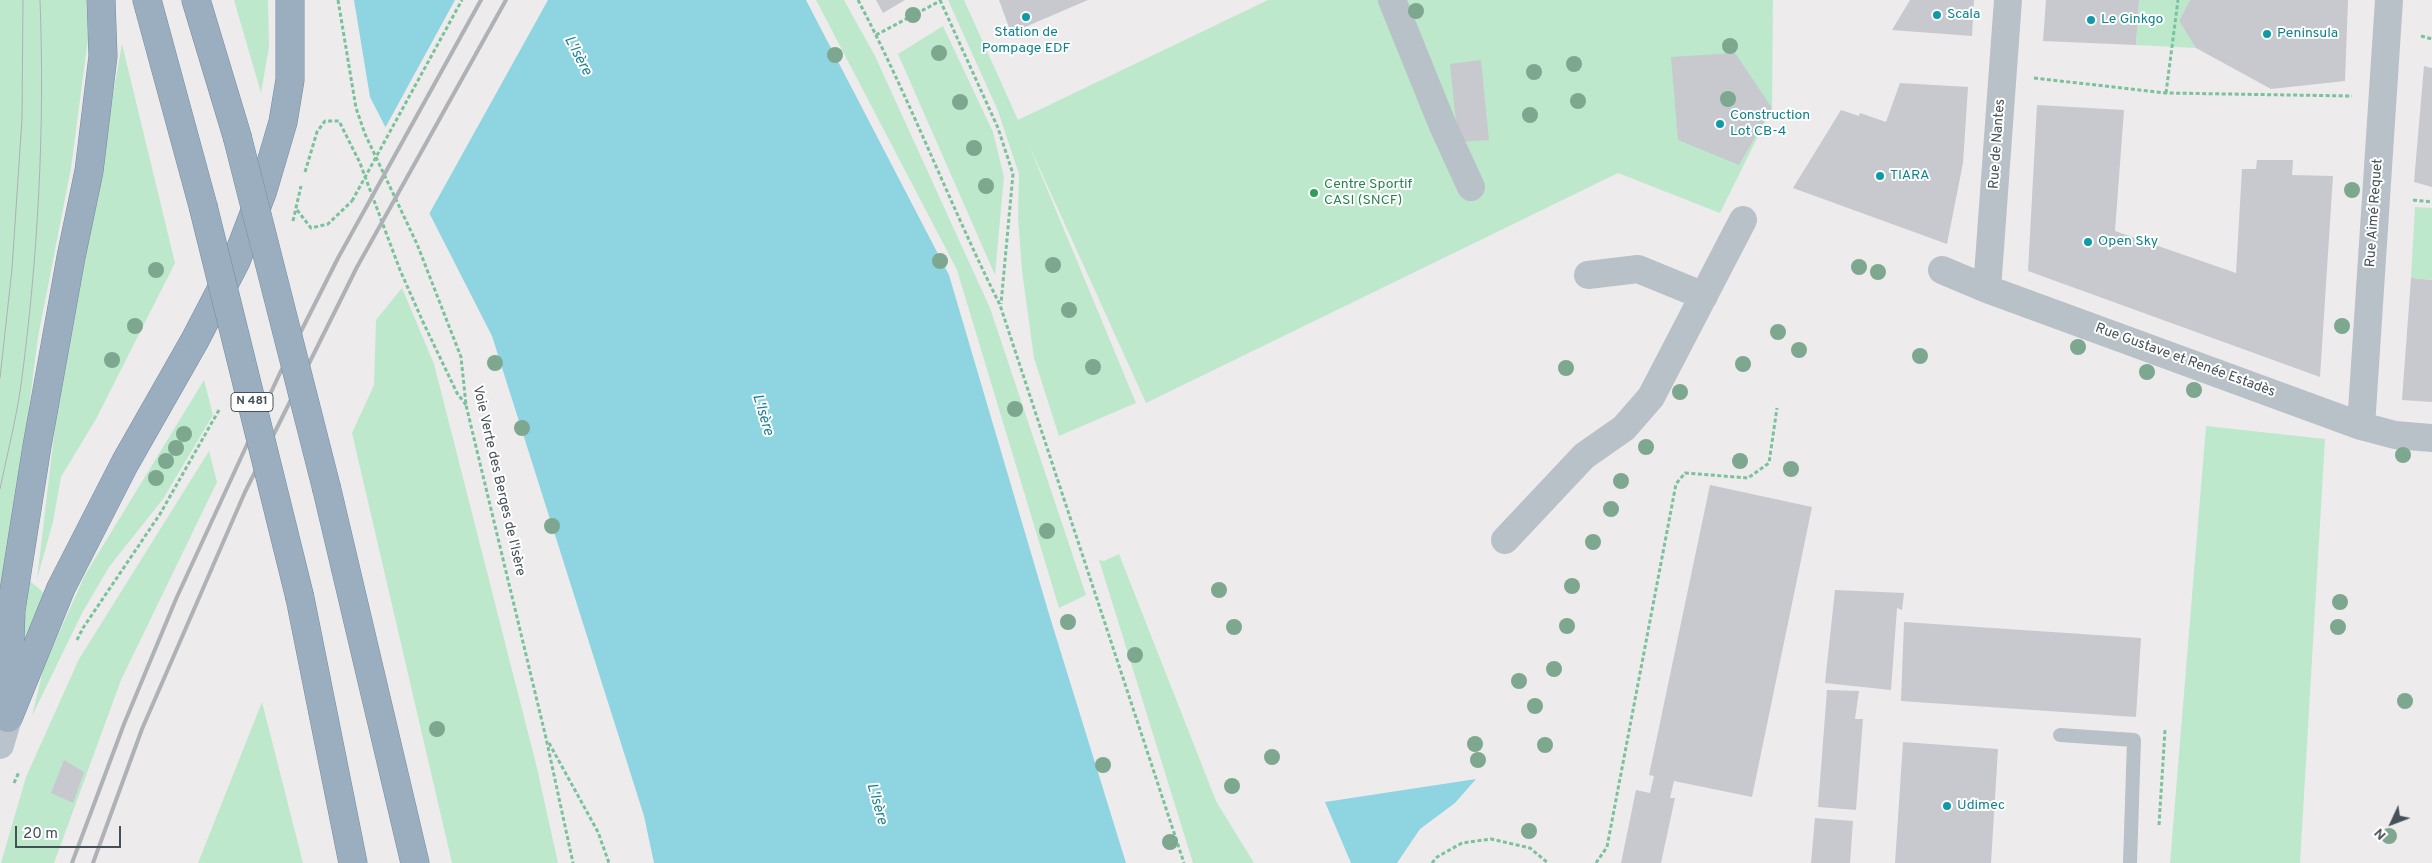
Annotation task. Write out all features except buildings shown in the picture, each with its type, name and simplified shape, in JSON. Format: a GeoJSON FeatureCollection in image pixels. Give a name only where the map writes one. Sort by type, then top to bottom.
{"type":"FeatureCollection","features":[{"type":"Feature","properties":{"kind":"highway"},"geometry":{"type":"LineString","coordinates":[[4,716],[11,610],[39,436],[71,257],[89,171],[103,56],[101,0]]}},
{"type":"Feature","properties":{"kind":"highway","name":"N 481"},"geometry":{"type":"LineString","coordinates":[[147,0],[203,206],[300,598],[353,863]]}},
{"type":"Feature","properties":{"kind":"highway"},"geometry":{"type":"LineString","coordinates":[[196,0],[237,136],[328,490],[415,863]]}},
{"type":"Feature","properties":{"kind":"highway"},"geometry":{"type":"LineString","coordinates":[[4,716],[61,588],[125,463],[195,340],[236,262],[263,190],[283,122],[290,80],[290,0]]}},
{"type":"Feature","properties":{"kind":"main road"},"geometry":{"type":"LineString","coordinates":[[0,745],[4,716]]}},
{"type":"Feature","properties":{"kind":"street"},"geometry":{"type":"LineString","coordinates":[[1392,0],[1442,126],[1471,187]]}},
{"type":"Feature","properties":{"kind":"street","name":"Rue de Nantes"},"geometry":{"type":"LineString","coordinates":[[1987,289],[2008,0]]}},
{"type":"Feature","properties":{"kind":"street","name":"Rue Aimé Requet"},"geometry":{"type":"LineString","coordinates":[[2361,426],[2389,0]]}},
{"type":"Feature","properties":{"kind":"street"},"geometry":{"type":"LineString","coordinates":[[1505,540],[1584,456],[1624,428],[1651,397],[1743,220]]}},
{"type":"Feature","properties":{"kind":"street"},"geometry":{"type":"LineString","coordinates":[[1588,275],[1638,269],[1704,296]]}},
{"type":"Feature","properties":{"kind":"street","name":"Rue Gustave et Renée Estadès"},"geometry":{"type":"LineString","coordinates":[[1942,270],[1987,289],[2361,426],[2395,435],[2432,438]]}},
{"type":"Feature","properties":{"kind":"lane"},"geometry":{"type":"LineString","coordinates":[[2060,735],[2134,740],[2130,863]]}},
{"type":"Feature","properties":{"kind":"path","name":"Voie Verte des Berges de l'Isère"},"geometry":{"type":"LineString","coordinates":[[338,0],[356,108],[365,134],[417,244],[461,357],[466,405],[546,738],[573,863]]}},
{"type":"Feature","properties":{"kind":"path"},"geometry":{"type":"LineString","coordinates":[[296,210],[311,228],[328,224],[352,201],[462,0]]}},
{"type":"Feature","properties":{"kind":"path"},"geometry":{"type":"LineString","coordinates":[[858,0],[876,35],[1000,305],[1184,863]]}},
{"type":"Feature","properties":{"kind":"path"},"geometry":{"type":"LineString","coordinates":[[2166,93],[2178,0]]}},
{"type":"Feature","properties":{"kind":"path"},"geometry":{"type":"LineString","coordinates":[[876,35],[940,1],[998,128],[1013,174],[1000,305]]}},
{"type":"Feature","properties":{"kind":"path"},"geometry":{"type":"LineString","coordinates":[[2421,36],[2432,39]]}},
{"type":"Feature","properties":{"kind":"path"},"geometry":{"type":"LineString","coordinates":[[2002,75],[2166,93],[2382,97]]}},
{"type":"Feature","properties":{"kind":"path"},"geometry":{"type":"LineString","coordinates":[[291,229],[300,188],[317,132],[325,121],[339,121],[360,163],[400,270],[415,304],[457,392],[466,405]]}},
{"type":"Feature","properties":{"kind":"path"},"geometry":{"type":"LineString","coordinates":[[2413,200],[2432,202]]}},
{"type":"Feature","properties":{"kind":"path"},"geometry":{"type":"LineString","coordinates":[[75,645],[83,628],[160,514],[223,403]]}},
{"type":"Feature","properties":{"kind":"path"},"geometry":{"type":"LineString","coordinates":[[1596,863],[1608,848],[1676,484],[1685,473],[1748,478],[1769,463],[1777,408]]}},
{"type":"Feature","properties":{"kind":"path"},"geometry":{"type":"LineString","coordinates":[[2159,834],[2165,730]]}},
{"type":"Feature","properties":{"kind":"path"},"geometry":{"type":"LineString","coordinates":[[546,738],[598,832],[609,863]]}},
{"type":"Feature","properties":{"kind":"path"},"geometry":{"type":"LineString","coordinates":[[14,782],[21,766]]}},
{"type":"Feature","properties":{"kind":"path"},"geometry":{"type":"LineString","coordinates":[[1432,863],[1437,856],[1462,844],[1491,839],[1530,848],[1548,863]]}},
{"type":"Feature","properties":{"kind":"green space"},"geometry":{"type":"Polygon","coordinates":[[[0,0],[86,0],[88,39],[71,168],[38,337],[17,502],[0,601],[0,0]]]}},
{"type":"Feature","properties":{"kind":"green space"},"geometry":{"type":"Polygon","coordinates":[[[234,0],[268,0],[269,47],[261,93],[234,0]]]}},
{"type":"Feature","properties":{"kind":"green space"},"geometry":{"type":"Polygon","coordinates":[[[816,0],[844,0],[875,56],[990,308],[1086,595],[1059,608],[957,270],[816,0]]]}},
{"type":"Feature","properties":{"kind":"green space","name":"Centre Sportif CASI (SNCF)"},"geometry":{"type":"Polygon","coordinates":[[[948,0],[964,0],[1018,120],[1268,0],[1773,0],[1772,108],[1720,213],[1618,173],[1146,403],[1028,143],[1136,403],[1059,436],[1034,358],[1022,271],[1018,217],[1019,174],[998,111],[948,0]]]}},
{"type":"Feature","properties":{"kind":"green space"},"geometry":{"type":"Polygon","coordinates":[[[2139,0],[2190,0],[2179,21],[2196,48],[2136,45],[2139,0]]]}},
{"type":"Feature","properties":{"kind":"green space"},"geometry":{"type":"Polygon","coordinates":[[[943,26],[993,132],[1004,177],[995,275],[898,54],[943,26]]]}},
{"type":"Feature","properties":{"kind":"green space"},"geometry":{"type":"Polygon","coordinates":[[[122,44],[175,263],[96,419],[61,477],[53,522],[37,579],[57,410],[122,44]]]}},
{"type":"Feature","properties":{"kind":"green space"},"geometry":{"type":"Polygon","coordinates":[[[2415,207],[2432,208],[2432,280],[2411,278],[2415,207]]]}},
{"type":"Feature","properties":{"kind":"green space"},"geometry":{"type":"Polygon","coordinates":[[[402,288],[434,364],[537,768],[558,863],[452,863],[352,433],[374,385],[376,320],[402,288]]]}},
{"type":"Feature","properties":{"kind":"green space"},"geometry":{"type":"Polygon","coordinates":[[[204,380],[213,415],[163,499],[109,567],[82,613],[32,716],[44,666],[85,575],[204,380]]]}},
{"type":"Feature","properties":{"kind":"green space"},"geometry":{"type":"Polygon","coordinates":[[[2206,426],[2325,439],[2300,863],[2170,863],[2206,426]]]}},
{"type":"Feature","properties":{"kind":"green space"},"geometry":{"type":"Polygon","coordinates":[[[209,451],[217,482],[121,680],[54,863],[1,863],[26,777],[79,659],[209,451]]]}},
{"type":"Feature","properties":{"kind":"green space"},"geometry":{"type":"Polygon","coordinates":[[[1119,554],[1216,801],[1254,863],[1193,863],[1099,560],[1104,561],[1119,554]]]}},
{"type":"Feature","properties":{"kind":"green space"},"geometry":{"type":"Polygon","coordinates":[[[28,579],[46,595],[14,676],[28,579]]]}},
{"type":"Feature","properties":{"kind":"green space"},"geometry":{"type":"Polygon","coordinates":[[[262,702],[303,863],[198,863],[262,702]]]}},
{"type":"Feature","properties":{"kind":"water","name":"L'Isère"},"geometry":{"type":"Polygon","coordinates":[[[354,0],[806,0],[949,275],[1049,614],[1126,863],[654,863],[644,816],[492,336],[370,97],[354,0]]]}},
{"type":"Feature","properties":{"kind":"water"},"geometry":{"type":"Polygon","coordinates":[[[1476,779],[1455,803],[1420,829],[1397,863],[1351,863],[1325,802],[1476,779]]]}},
{"type":"Feature","properties":{"kind":"pier"},"geometry":{"type":"Polygon","coordinates":[[[455,0],[548,0],[428,216],[384,130],[455,0]]]}},
{"type":"Feature","properties":{"kind":"tram line"},"geometry":{"type":"LineString","coordinates":[[0,378],[12,269],[22,119],[23,0]]}},
{"type":"Feature","properties":{"kind":"tram line"},"geometry":{"type":"LineString","coordinates":[[0,489],[21,385],[36,241],[42,96],[40,0]]}},
{"type":"Feature","properties":{"kind":"railway"},"geometry":{"type":"LineString","coordinates":[[72,863],[124,724],[176,599],[279,375],[338,258],[481,0]]}},
{"type":"Feature","properties":{"kind":"railway"},"geometry":{"type":"LineString","coordinates":[[93,863],[142,729],[245,492],[357,267],[506,0]]}},
{"type":"Feature","properties":{"kind":"place","name":"Scala"},"geometry":{"type":"Point","coordinates":[1937,15]}},
{"type":"Feature","properties":{"kind":"place","name":"Station de Pompage EDF"},"geometry":{"type":"Point","coordinates":[1026,17]}},
{"type":"Feature","properties":{"kind":"place","name":"Le Ginkgo"},"geometry":{"type":"Point","coordinates":[2091,20]}},
{"type":"Feature","properties":{"kind":"place","name":"Peninsula"},"geometry":{"type":"Point","coordinates":[2267,34]}},
{"type":"Feature","properties":{"kind":"place","name":"Construction Lot CB-4"},"geometry":{"type":"Point","coordinates":[1720,124]}},
{"type":"Feature","properties":{"kind":"place","name":"TIARA"},"geometry":{"type":"Point","coordinates":[1880,176]}},
{"type":"Feature","properties":{"kind":"place","name":"Centre Sportif CASI (SNCF)"},"geometry":{"type":"Point","coordinates":[1314,193]}},
{"type":"Feature","properties":{"kind":"place","name":"Open Sky"},"geometry":{"type":"Point","coordinates":[2088,242]}},
{"type":"Feature","properties":{"kind":"place","name":"Udimec"},"geometry":{"type":"Point","coordinates":[1947,806]}}]}
